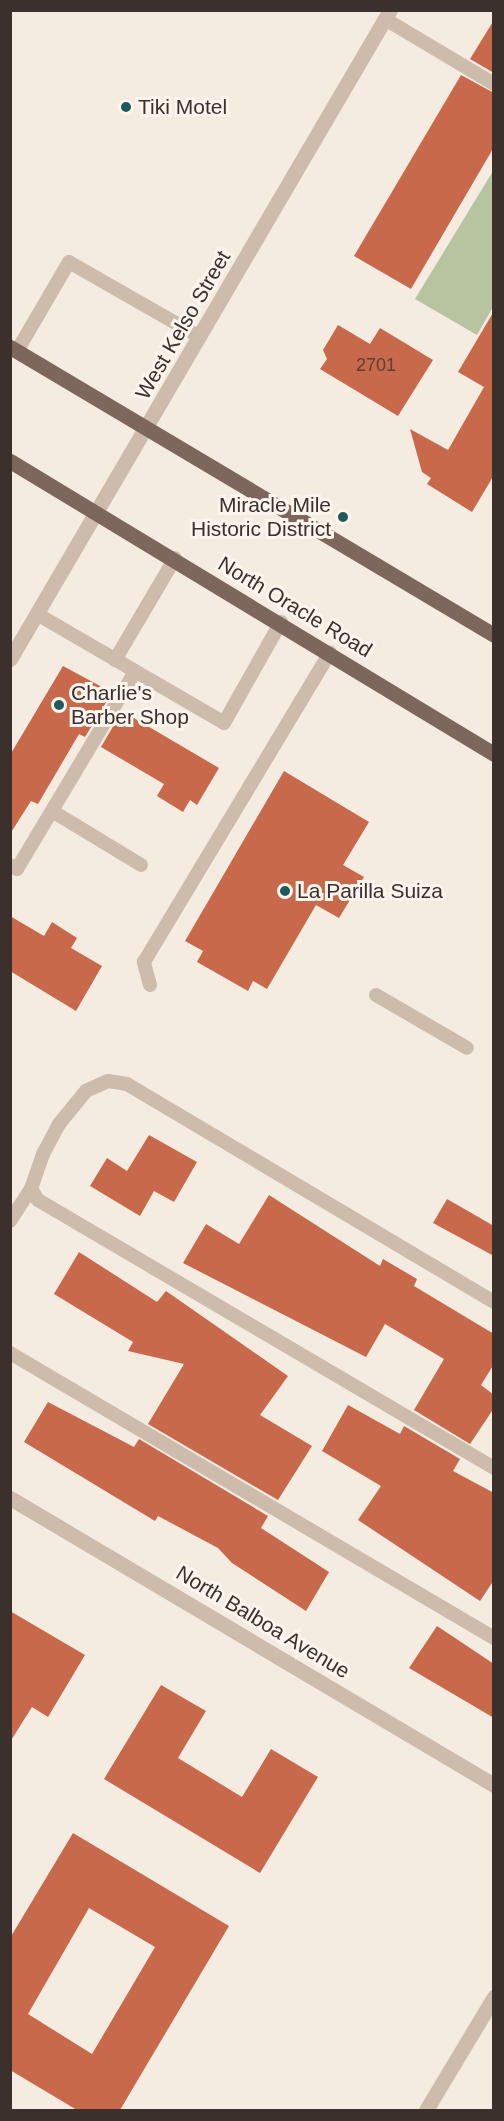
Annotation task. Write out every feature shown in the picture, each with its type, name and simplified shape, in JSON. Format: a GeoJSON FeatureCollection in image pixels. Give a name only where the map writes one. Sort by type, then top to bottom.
{"type":"FeatureCollection","features":[{"type":"Feature","properties":{"kind":"main road"},"geometry":{"type":"LineString","coordinates":[[14,349],[494,635]]}},
{"type":"Feature","properties":{"kind":"main road","name":"North Oracle Road"},"geometry":{"type":"LineString","coordinates":[[10,461],[281,622],[494,754]]}},
{"type":"Feature","properties":{"kind":"street","name":"West Kelso Street"},"geometry":{"type":"LineString","coordinates":[[10,659],[387,15]]}},
{"type":"Feature","properties":{"kind":"street","name":"North Balboa Avenue"},"geometry":{"type":"LineString","coordinates":[[10,1498],[494,1785]]}},
{"type":"Feature","properties":{"kind":"street"},"geometry":{"type":"LineString","coordinates":[[426,2110],[494,1997]]}},
{"type":"Feature","properties":{"kind":"lane"},"geometry":{"type":"LineString","coordinates":[[387,15],[439,51],[494,84]]}},
{"type":"Feature","properties":{"kind":"lane"},"geometry":{"type":"LineString","coordinates":[[14,349],[69,262],[200,337]]}},
{"type":"Feature","properties":{"kind":"lane"},"geometry":{"type":"LineString","coordinates":[[115,660],[175,558]]}},
{"type":"Feature","properties":{"kind":"lane"},"geometry":{"type":"LineString","coordinates":[[37,614],[224,723],[281,622]]}},
{"type":"Feature","properties":{"kind":"lane"},"geometry":{"type":"LineString","coordinates":[[150,986],[144,962],[330,653]]}},
{"type":"Feature","properties":{"kind":"lane"},"geometry":{"type":"LineString","coordinates":[[10,865],[17,869],[135,672]]}},
{"type":"Feature","properties":{"kind":"lane"},"geometry":{"type":"LineString","coordinates":[[52,811],[141,865]]}},
{"type":"Feature","properties":{"kind":"lane"},"geometry":{"type":"LineString","coordinates":[[375,995],[467,1048]]}},
{"type":"Feature","properties":{"kind":"lane"},"geometry":{"type":"LineString","coordinates":[[10,1221],[31,1189],[43,1154],[59,1124],[86,1091],[108,1081],[127,1084],[494,1302]]}},
{"type":"Feature","properties":{"kind":"lane"},"geometry":{"type":"LineString","coordinates":[[31,1189],[38,1200],[494,1468]]}},
{"type":"Feature","properties":{"kind":"lane"},"geometry":{"type":"LineString","coordinates":[[10,1353],[494,1638]]}},
{"type":"Feature","properties":{"kind":"green space"},"geometry":{"type":"Polygon","coordinates":[[[493,171],[493,307],[477,335],[415,299],[493,171]]]}},
{"type":"Feature","properties":{"kind":"building"},"geometry":{"type":"Polygon","coordinates":[[[494,20],[494,73],[470,59],[494,20]]]}},
{"type":"Feature","properties":{"kind":"building"},"geometry":{"type":"Polygon","coordinates":[[[461,75],[494,93],[494,147],[411,289],[354,256],[461,75]]]}},
{"type":"Feature","properties":{"kind":"building"},"geometry":{"type":"Polygon","coordinates":[[[494,311],[494,475],[472,512],[427,484],[431,478],[422,472],[410,429],[448,450],[484,387],[458,372],[494,311]]]}},
{"type":"Feature","properties":{"kind":"building"},"geometry":{"type":"Polygon","coordinates":[[[338,325],[370,344],[380,328],[433,360],[398,416],[320,369],[327,359],[323,350],[338,325]]]}},
{"type":"Feature","properties":{"kind":"building"},"geometry":{"type":"Polygon","coordinates":[[[63,666],[102,687],[97,696],[107,701],[85,737],[79,734],[38,804],[31,801],[10,834],[10,755],[63,666]]]}},
{"type":"Feature","properties":{"kind":"building"},"geometry":{"type":"Polygon","coordinates":[[[122,711],[219,768],[197,805],[190,800],[183,812],[157,796],[164,784],[101,747],[122,711]]]}},
{"type":"Feature","properties":{"kind":"building","name":"La Parilla Suiza"},"geometry":{"type":"Polygon","coordinates":[[[284,771],[369,822],[343,865],[364,877],[339,918],[316,905],[267,989],[253,981],[248,991],[197,962],[203,951],[185,941],[284,771]]]}},
{"type":"Feature","properties":{"kind":"building"},"geometry":{"type":"Polygon","coordinates":[[[10,916],[44,936],[52,922],[77,938],[71,948],[102,966],[76,1011],[10,971],[10,916]]]}},
{"type":"Feature","properties":{"kind":"building"},"geometry":{"type":"Polygon","coordinates":[[[149,1135],[197,1162],[174,1202],[154,1191],[140,1216],[90,1186],[107,1158],[127,1171],[149,1135]]]}},
{"type":"Feature","properties":{"kind":"building"},"geometry":{"type":"Polygon","coordinates":[[[269,1195],[380,1266],[383,1259],[417,1279],[414,1286],[494,1334],[494,1364],[481,1385],[494,1395],[494,1408],[470,1444],[414,1410],[444,1359],[385,1324],[366,1357],[183,1263],[206,1224],[239,1244],[269,1195]]]}},
{"type":"Feature","properties":{"kind":"building"},"geometry":{"type":"Polygon","coordinates":[[[447,1199],[494,1226],[494,1256],[433,1223],[447,1199]]]}},
{"type":"Feature","properties":{"kind":"building"},"geometry":{"type":"Polygon","coordinates":[[[79,1252],[157,1302],[166,1291],[288,1376],[260,1415],[312,1446],[278,1500],[148,1424],[184,1364],[128,1351],[133,1342],[54,1294],[79,1252]]]}},
{"type":"Feature","properties":{"kind":"building"},"geometry":{"type":"Polygon","coordinates":[[[48,1402],[134,1447],[139,1439],[268,1516],[261,1528],[329,1572],[306,1611],[232,1563],[218,1548],[158,1516],[155,1521],[24,1442],[48,1402]]]}},
{"type":"Feature","properties":{"kind":"building"},"geometry":{"type":"Polygon","coordinates":[[[348,1405],[400,1434],[404,1426],[460,1459],[453,1471],[494,1493],[494,1580],[480,1601],[358,1520],[381,1486],[322,1451],[348,1405]]]}},
{"type":"Feature","properties":{"kind":"building"},"geometry":{"type":"Polygon","coordinates":[[[10,1611],[85,1655],[48,1717],[32,1707],[10,1742],[10,1611]]]}},
{"type":"Feature","properties":{"kind":"building"},"geometry":{"type":"Polygon","coordinates":[[[437,1626],[494,1664],[494,1718],[409,1668],[437,1626]]]}},
{"type":"Feature","properties":{"kind":"building"},"geometry":{"type":"Polygon","coordinates":[[[161,1685],[206,1711],[178,1758],[242,1797],[271,1749],[318,1777],[260,1873],[104,1779],[161,1685]]]}},
{"type":"Feature","properties":{"kind":"building"},"geometry":{"type":"Polygon","coordinates":[[[73,1833],[229,1926],[120,2110],[77,2110],[10,2070],[10,1938],[73,1833]],[[89,1908],[28,2014],[92,2054],[155,1947],[89,1908]]]}},
{"type":"Feature","properties":{"kind":"place","name":"Tiki Motel"},"geometry":{"type":"Point","coordinates":[126,107]}},
{"type":"Feature","properties":{"kind":"place","name":"Miracle Mile Historic District"},"geometry":{"type":"Point","coordinates":[343,517]}},
{"type":"Feature","properties":{"kind":"place","name":"Charlie's Barber Shop"},"geometry":{"type":"Point","coordinates":[59,705]}},
{"type":"Feature","properties":{"kind":"place","name":"La Parilla Suiza"},"geometry":{"type":"Point","coordinates":[285,891]}}]}
